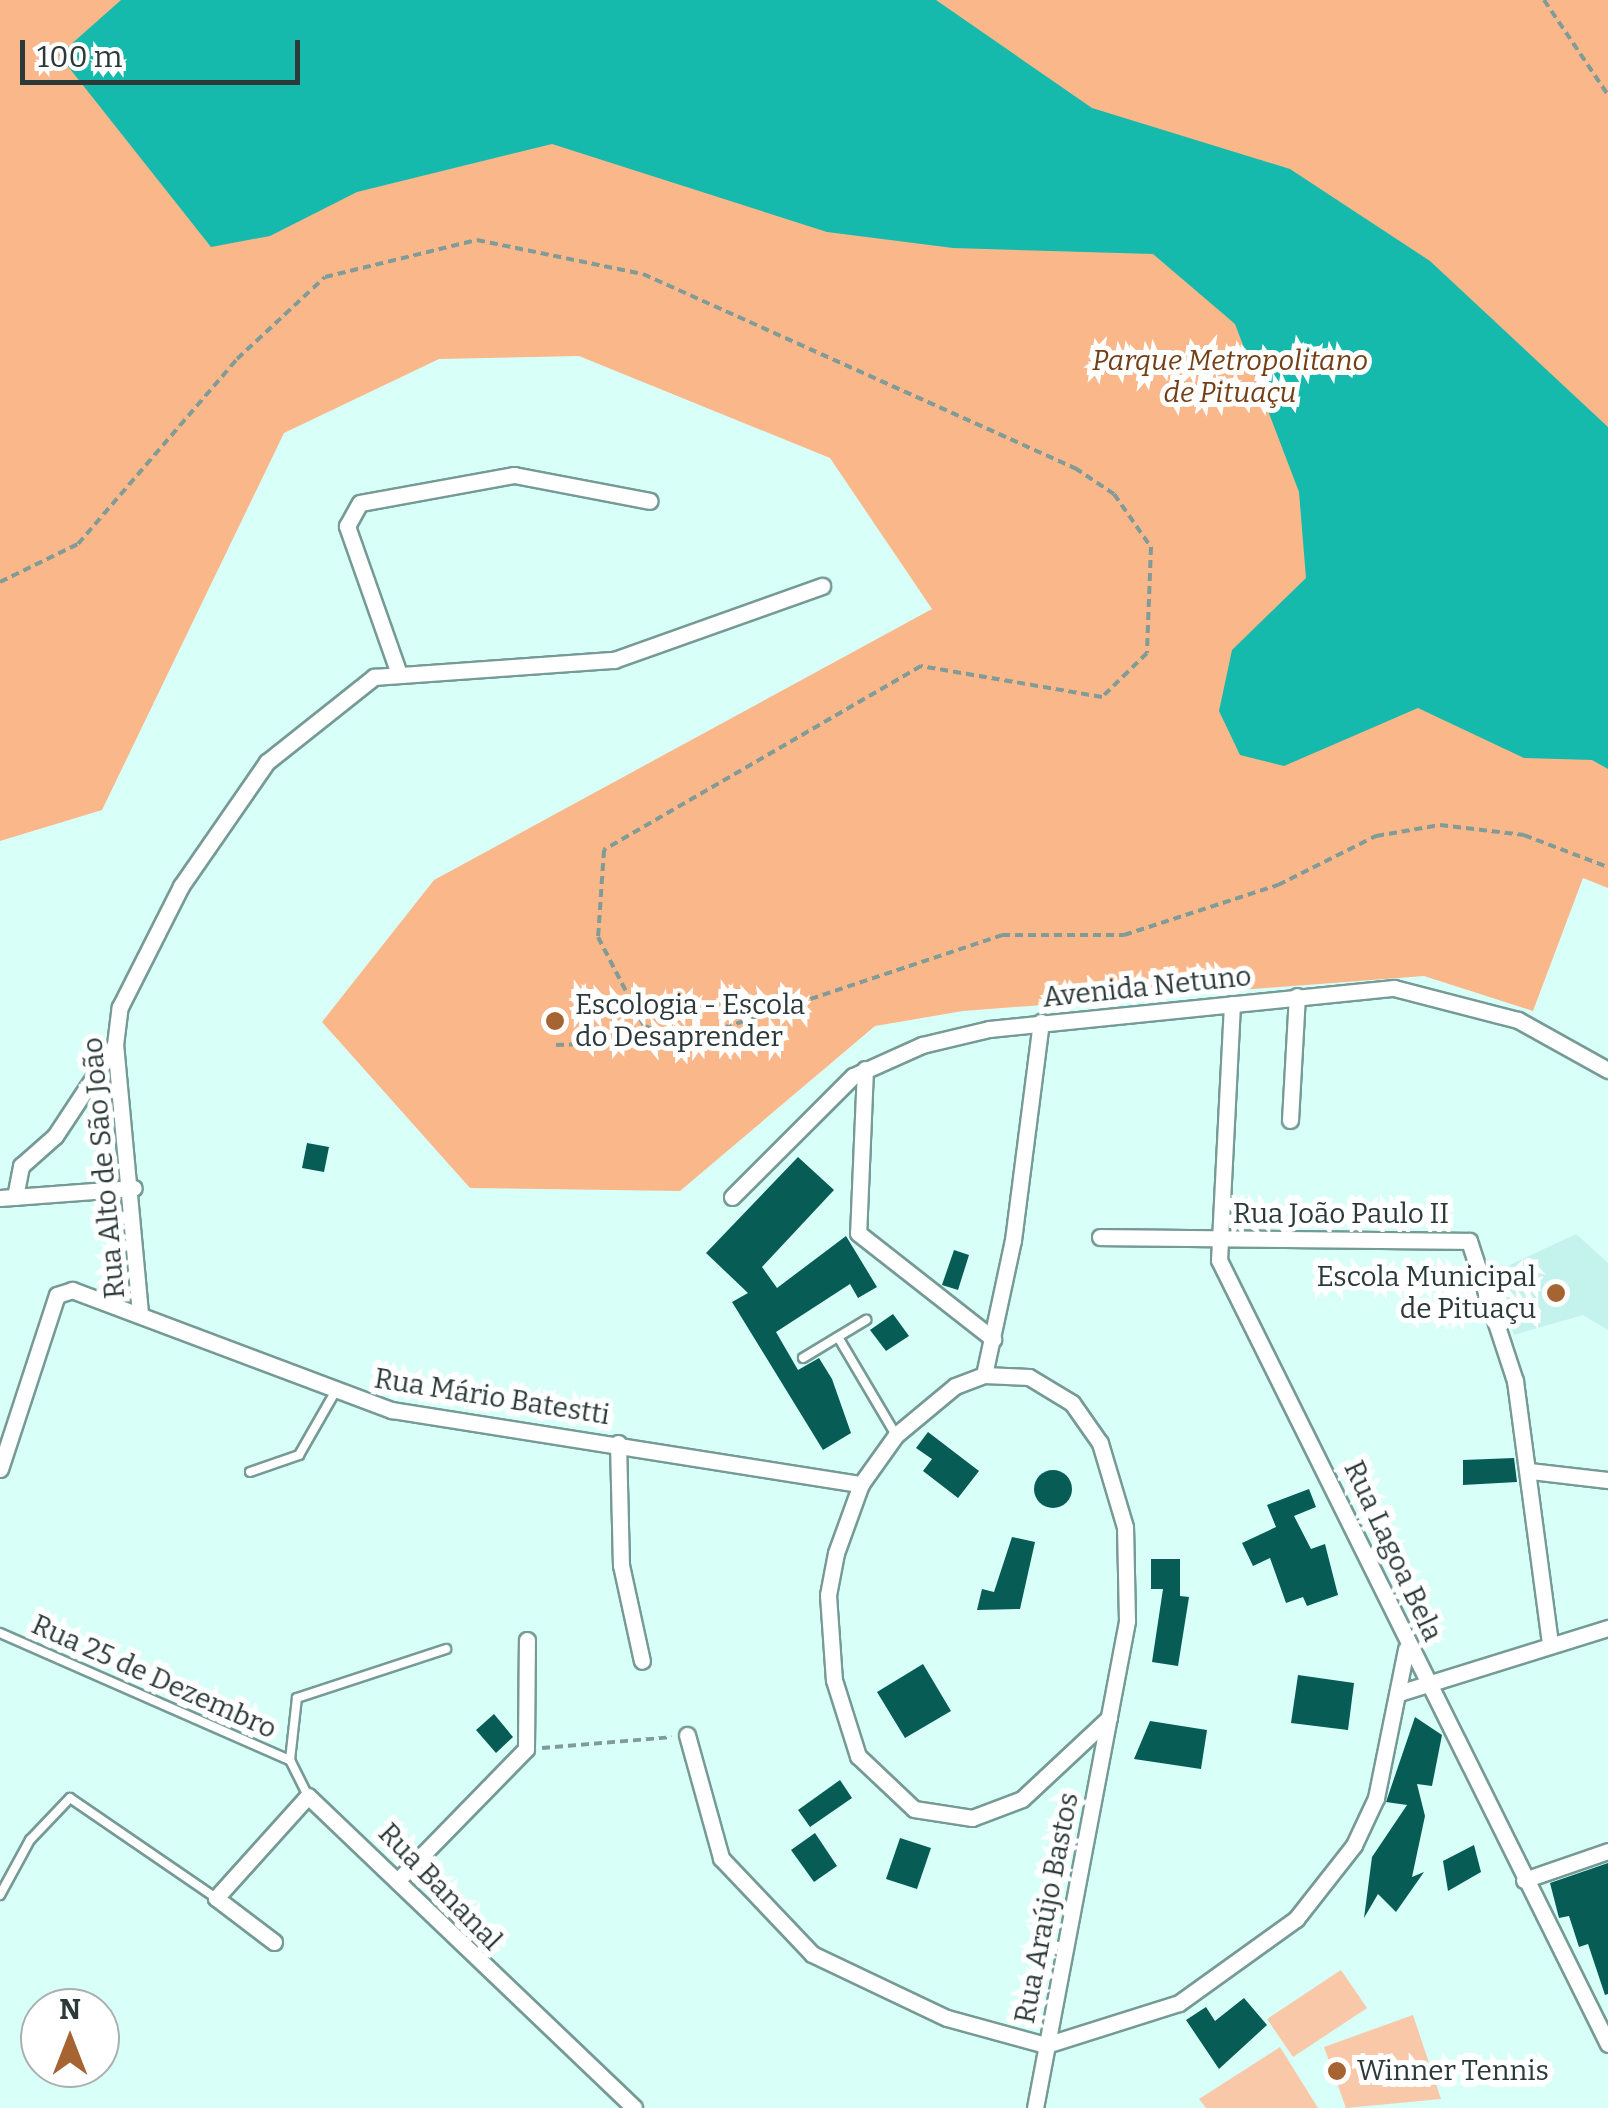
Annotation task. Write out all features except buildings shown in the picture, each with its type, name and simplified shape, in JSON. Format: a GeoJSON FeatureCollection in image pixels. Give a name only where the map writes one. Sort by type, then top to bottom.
{"type":"FeatureCollection","features":[{"type":"Feature","properties":{"kind":"street"},"geometry":{"type":"LineString","coordinates":[[398,671],[347,526],[360,503],[514,475],[650,501]]}},
{"type":"Feature","properties":{"kind":"street","name":"Rua Alto de São João"},"geometry":{"type":"LineString","coordinates":[[140,1313],[134,1188],[115,1046],[139,960],[240,796],[340,696],[398,671],[614,660],[822,586]]}},
{"type":"Feature","properties":{"kind":"street","name":"Avenida Netuno"},"geometry":{"type":"LineString","coordinates":[[732,1197],[865,1069],[944,1038],[1041,1022],[1394,988],[1449,996],[1608,1070]]}},
{"type":"Feature","properties":{"kind":"street"},"geometry":{"type":"LineString","coordinates":[[1290,1120],[1297,996]]}},
{"type":"Feature","properties":{"kind":"street"},"geometry":{"type":"LineString","coordinates":[[1217,1239],[1232,1004]]}},
{"type":"Feature","properties":{"kind":"street"},"geometry":{"type":"LineString","coordinates":[[984,1375],[993,1339],[1041,1022]]}},
{"type":"Feature","properties":{"kind":"street"},"geometry":{"type":"LineString","coordinates":[[115,1046],[55,1136],[21,1166],[8,1197],[134,1188]]}},
{"type":"Feature","properties":{"kind":"street"},"geometry":{"type":"LineString","coordinates":[[865,1069],[858,1234],[993,1339]]}},
{"type":"Feature","properties":{"kind":"street","name":"Rua João Paulo II"},"geometry":{"type":"LineString","coordinates":[[1100,1238],[1442,1234],[1469,1242],[1496,1302],[1530,1471],[1550,1643]]}},
{"type":"Feature","properties":{"kind":"street","name":"Rua Lagoa Bela"},"geometry":{"type":"LineString","coordinates":[[1217,1239],[1224,1272],[1318,1448],[1406,1649],[1432,1681],[1524,1880],[1608,2044]]}},
{"type":"Feature","properties":{"kind":"street","name":"Rua Mário Batestti"},"geometry":{"type":"LineString","coordinates":[[0,1469],[57,1296],[72,1290],[140,1313],[334,1394],[861,1484]]}},
{"type":"Feature","properties":{"kind":"street","name":"Rua Araújo Bastos"},"geometry":{"type":"LineString","coordinates":[[1035,2108],[1127,1620],[1114,1478],[1072,1403],[1029,1377],[984,1375],[933,1400],[896,1435],[861,1484],[828,1595],[830,1642],[847,1730],[880,1786],[942,1819],[997,1812],[1044,1782],[1108,1718]]}},
{"type":"Feature","properties":{"kind":"street"},"geometry":{"type":"LineString","coordinates":[[618,1442],[621,1566],[642,1661]]}},
{"type":"Feature","properties":{"kind":"street"},"geometry":{"type":"LineString","coordinates":[[1530,1471],[1608,1480]]}},
{"type":"Feature","properties":{"kind":"street"},"geometry":{"type":"LineString","coordinates":[[1402,1692],[1608,1628]]}},
{"type":"Feature","properties":{"kind":"street"},"geometry":{"type":"LineString","coordinates":[[398,1880],[526,1749],[527,1640]]}},
{"type":"Feature","properties":{"kind":"street"},"geometry":{"type":"LineString","coordinates":[[687,1736],[721,1858],[812,1954],[947,2018],[1046,2044],[1180,2003],[1296,1919],[1354,1845],[1376,1798],[1402,1692],[1406,1649]]}},
{"type":"Feature","properties":{"kind":"street"},"geometry":{"type":"LineString","coordinates":[[274,1942],[216,1898],[308,1796]]}},
{"type":"Feature","properties":{"kind":"street","name":"Rua Bananal"},"geometry":{"type":"LineString","coordinates":[[308,1796],[634,2108]]}},
{"type":"Feature","properties":{"kind":"street"},"geometry":{"type":"LineString","coordinates":[[1524,1880],[1608,1851]]}},
{"type":"Feature","properties":{"kind":"lane"},"geometry":{"type":"LineString","coordinates":[[803,1358],[866,1320]]}},
{"type":"Feature","properties":{"kind":"lane"},"geometry":{"type":"LineString","coordinates":[[838,1337],[896,1435]]}},
{"type":"Feature","properties":{"kind":"lane"},"geometry":{"type":"LineString","coordinates":[[250,1472],[299,1454],[334,1394]]}},
{"type":"Feature","properties":{"kind":"lane","name":"Rua 25 de Dezembro"},"geometry":{"type":"LineString","coordinates":[[0,1633],[290,1760]]}},
{"type":"Feature","properties":{"kind":"lane"},"geometry":{"type":"LineString","coordinates":[[308,1796],[290,1760],[297,1698],[446,1649]]}},
{"type":"Feature","properties":{"kind":"lane"},"geometry":{"type":"LineString","coordinates":[[0,1895],[30,1840],[70,1798],[216,1898]]}},
{"type":"Feature","properties":{"kind":"path"},"geometry":{"type":"LineString","coordinates":[[1544,0],[1608,94]]}},
{"type":"Feature","properties":{"kind":"path"},"geometry":{"type":"LineString","coordinates":[[0,582],[78,544],[238,359],[325,277],[478,240],[642,274],[1075,468],[1114,494],[1151,546],[1147,653],[1102,697],[921,666],[604,850],[598,937],[644,1026],[688,1040]]}},
{"type":"Feature","properties":{"kind":"path"},"geometry":{"type":"LineString","coordinates":[[556,1046],[688,1040],[1002,935],[1124,935],[1278,885],[1376,836],[1440,825],[1524,835],[1608,867]]}},
{"type":"Feature","properties":{"kind":"path"},"geometry":{"type":"LineString","coordinates":[[526,1749],[687,1736]]}},
{"type":"Feature","properties":{"kind":"shaded area","name":"Escola Municipal de Pituaçu"},"geometry":{"type":"Polygon","coordinates":[[[1576,1234],[1608,1263],[1608,1330],[1583,1315],[1514,1335],[1497,1271],[1576,1234]]]}},
{"type":"Feature","properties":{"kind":"shaded area"},"geometry":{"type":"Polygon","coordinates":[[[1341,1970],[1367,2008],[1293,2057],[1267,2019],[1341,1970]]]}},
{"type":"Feature","properties":{"kind":"shaded area"},"geometry":{"type":"Polygon","coordinates":[[[1413,2015],[1441,2099],[1346,2108],[1324,2047],[1413,2015]]]}},
{"type":"Feature","properties":{"kind":"shaded area"},"geometry":{"type":"Polygon","coordinates":[[[1280,2047],[1318,2108],[1206,2108],[1199,2099],[1280,2047]]]}},
{"type":"Feature","properties":{"kind":"green space","name":"Parque Metropolitano de Pituaçu"},"geometry":{"type":"Polygon","coordinates":[[[0,0],[1608,0],[1608,888],[1583,878],[1533,1011],[1424,976],[963,1011],[875,1026],[680,1191],[470,1188],[322,1022],[434,880],[932,609],[830,458],[579,356],[439,359],[284,433],[102,810],[0,841],[0,0]]]}},
{"type":"Feature","properties":{"kind":"water"},"geometry":{"type":"Polygon","coordinates":[[[121,0],[936,0],[1092,108],[1290,169],[1430,261],[1608,427],[1608,769],[1592,760],[1524,758],[1418,708],[1284,766],[1240,755],[1219,711],[1232,650],[1306,578],[1299,492],[1235,324],[1153,254],[953,248],[827,232],[552,144],[357,192],[270,236],[211,247],[59,55],[121,0]]]}},
{"type":"Feature","properties":{"kind":"place","name":"Escologia - Escola do Desaprender"},"geometry":{"type":"Point","coordinates":[555,1021]}},
{"type":"Feature","properties":{"kind":"place","name":"Escola Municipal de Pituaçu"},"geometry":{"type":"Point","coordinates":[1556,1293]}},
{"type":"Feature","properties":{"kind":"place","name":"Winner Tennis"},"geometry":{"type":"Point","coordinates":[1337,2071]}}]}
